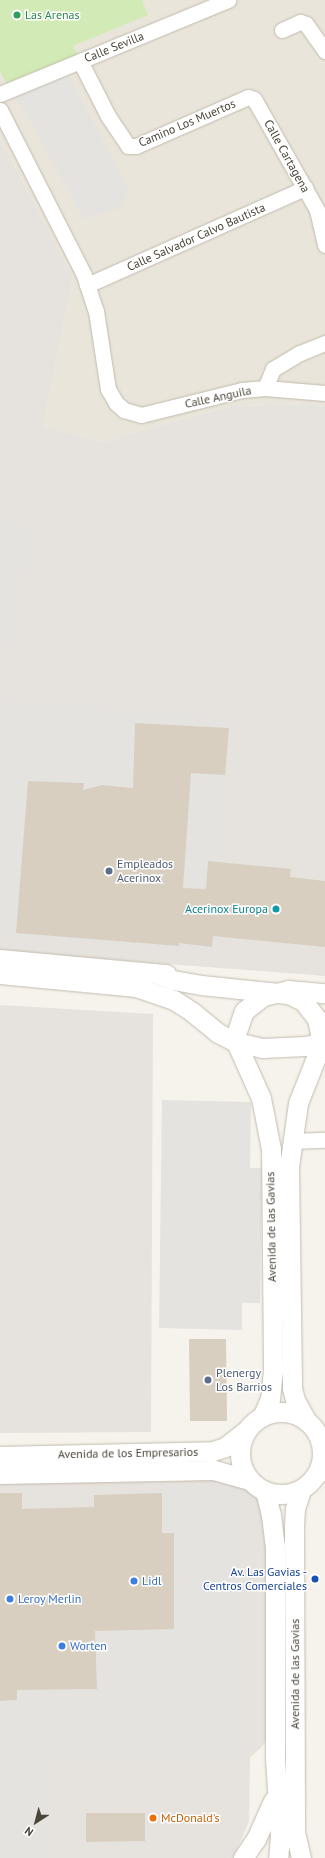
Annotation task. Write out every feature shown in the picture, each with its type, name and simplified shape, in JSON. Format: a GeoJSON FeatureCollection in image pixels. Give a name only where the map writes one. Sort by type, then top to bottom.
{"type":"FeatureCollection","features":[{"type":"Feature","properties":{"kind":"street","name":"Calle Sevilla"},"geometry":{"type":"LineString","coordinates":[[0,94],[228,0]]}},
{"type":"Feature","properties":{"kind":"street"},"geometry":{"type":"LineString","coordinates":[[282,30],[300,22],[306,24],[325,51]]}},
{"type":"Feature","properties":{"kind":"street","name":"Camino Los Muertos"},"geometry":{"type":"LineString","coordinates":[[80,61],[108,116],[128,146],[136,146],[248,97]]}},
{"type":"Feature","properties":{"kind":"street","name":"Calle Cartagena"},"geometry":{"type":"LineString","coordinates":[[248,97],[257,102],[317,210],[325,245]]}},
{"type":"Feature","properties":{"kind":"street"},"geometry":{"type":"LineString","coordinates":[[0,110],[87,286]]}},
{"type":"Feature","properties":{"kind":"street","name":"Calle Salvador Calvo Bautista"},"geometry":{"type":"LineString","coordinates":[[87,286],[305,188]]}},
{"type":"Feature","properties":{"kind":"street","name":"Calle Anguila"},"geometry":{"type":"LineString","coordinates":[[87,286],[96,311],[108,389],[116,403],[124,410],[141,415],[242,390],[266,388],[325,393]]}},
{"type":"Feature","properties":{"kind":"street"},"geometry":{"type":"LineString","coordinates":[[266,388],[273,370],[300,353],[325,343]]}},
{"type":"Feature","properties":{"kind":"street"},"geometry":{"type":"LineString","coordinates":[[0,959],[154,973],[325,986]]}},
{"type":"Feature","properties":{"kind":"street"},"geometry":{"type":"LineString","coordinates":[[154,973],[173,980],[201,985],[272,992],[325,993]]}},
{"type":"Feature","properties":{"kind":"street"},"geometry":{"type":"LineString","coordinates":[[0,974],[136,987],[174,1000],[191,1011],[218,1033],[236,1042],[262,1048],[321,1049],[317,1019],[310,1008],[297,997],[272,992],[255,1000],[244,1011],[238,1023],[236,1042]]}},
{"type":"Feature","properties":{"kind":"street","name":"Avenida de las Gavias"},"geometry":{"type":"LineString","coordinates":[[236,1042],[261,1098],[271,1149],[273,1371],[270,1399],[255,1423]]}},
{"type":"Feature","properties":{"kind":"street","name":"Avenida de las Gavias"},"geometry":{"type":"LineString","coordinates":[[316,1431],[295,1400],[292,1388],[289,1168],[291,1141],[298,1103],[321,1049]]}},
{"type":"Feature","properties":{"kind":"street"},"geometry":{"type":"LineString","coordinates":[[291,1141],[325,1140]]}},
{"type":"Feature","properties":{"kind":"street"},"geometry":{"type":"LineString","coordinates":[[271,1413],[289,1413],[316,1431],[322,1452],[322,1461],[313,1479],[283,1494],[257,1486],[241,1464],[240,1446],[255,1423],[271,1413]]}},
{"type":"Feature","properties":{"kind":"street","name":"Avenida de los Empresarios"},"geometry":{"type":"LineString","coordinates":[[0,1456],[213,1451],[225,1447],[255,1423]]}},
{"type":"Feature","properties":{"kind":"street","name":"Avenida de los Empresarios"},"geometry":{"type":"LineString","coordinates":[[0,1474],[214,1470],[257,1486]]}},
{"type":"Feature","properties":{"kind":"street","name":"Avenida de las Gavias"},"geometry":{"type":"LineString","coordinates":[[302,1858],[295,1832],[295,1508],[313,1479]]}},
{"type":"Feature","properties":{"kind":"street","name":"Avenida de las Gavias"},"geometry":{"type":"LineString","coordinates":[[257,1486],[271,1514],[275,1546],[276,1794],[278,1830],[280,1837],[278,1858]]}},
{"type":"Feature","properties":{"kind":"street"},"geometry":{"type":"LineString","coordinates":[[243,1858],[258,1835],[276,1794]]}},
{"type":"Feature","properties":{"kind":"street","name":"Avenida de las Gavias"},"geometry":{"type":"LineString","coordinates":[[268,1858],[278,1830]]}},
{"type":"Feature","properties":{"kind":"shaded area"},"geometry":{"type":"Polygon","coordinates":[[[0,0],[325,0],[325,406],[309,404],[231,406],[102,442],[43,426],[73,277],[0,138],[0,0]]]}},
{"type":"Feature","properties":{"kind":"shaded area"},"geometry":{"type":"Polygon","coordinates":[[[68,73],[129,190],[121,208],[84,219],[16,97],[68,73]]]}},
{"type":"Feature","properties":{"kind":"shaded area"},"geometry":{"type":"Polygon","coordinates":[[[0,138],[73,277],[43,426],[102,442],[231,406],[309,404],[325,406],[325,976],[0,951],[0,138]]]}},
{"type":"Feature","properties":{"kind":"shaded area"},"geometry":{"type":"Polygon","coordinates":[[[0,522],[29,528],[0,662],[0,522]]]}},
{"type":"Feature","properties":{"kind":"shaded area","name":"Empleados Acerinox"},"geometry":{"type":"Polygon","coordinates":[[[0,701],[229,720],[212,951],[0,935],[0,701]]]}},
{"type":"Feature","properties":{"kind":"shaded area"},"geometry":{"type":"Polygon","coordinates":[[[0,1005],[153,1014],[151,1432],[0,1433],[0,1005]]]}},
{"type":"Feature","properties":{"kind":"shaded area"},"geometry":{"type":"Polygon","coordinates":[[[162,1100],[251,1102],[250,1168],[262,1168],[260,1303],[242,1303],[242,1330],[159,1328],[162,1100]]]}},
{"type":"Feature","properties":{"kind":"shaded area"},"geometry":{"type":"Polygon","coordinates":[[[166,1471],[257,1486],[265,1491],[271,1734],[261,1748],[250,1757],[249,1822],[233,1858],[0,1858],[0,1474],[166,1471]]]}},
{"type":"Feature","properties":{"kind":"shaded area"},"geometry":{"type":"Polygon","coordinates":[[[162,1484],[228,1484],[236,1496],[243,1759],[40,1761],[41,1858],[0,1858],[0,1701],[17,1700],[17,1690],[95,1631],[174,1629],[174,1533],[162,1533],[162,1484]]]}},
{"type":"Feature","properties":{"kind":"green space"},"geometry":{"type":"Polygon","coordinates":[[[0,0],[142,0],[148,15],[73,46],[78,56],[6,83],[0,71],[0,0]]]}},
{"type":"Feature","properties":{"kind":"building","name":"Empleados Acerinox"},"geometry":{"type":"Polygon","coordinates":[[[135,723],[229,728],[225,775],[191,773],[183,888],[206,889],[208,861],[291,869],[290,877],[325,881],[325,947],[213,936],[212,947],[179,943],[179,946],[16,933],[28,781],[84,783],[83,790],[102,785],[133,788],[135,723]]]}},
{"type":"Feature","properties":{"kind":"building","name":"Plenergy Los Barrios"},"geometry":{"type":"Polygon","coordinates":[[[189,1339],[226,1339],[227,1421],[190,1421],[189,1339]]]}},
{"type":"Feature","properties":{"kind":"building"},"geometry":{"type":"Polygon","coordinates":[[[0,1493],[22,1493],[22,1509],[94,1507],[94,1495],[162,1493],[162,1533],[174,1533],[174,1629],[95,1631],[97,1689],[17,1690],[17,1700],[0,1701],[0,1493]]]}},
{"type":"Feature","properties":{"kind":"building"},"geometry":{"type":"Polygon","coordinates":[[[86,1813],[145,1813],[145,1841],[86,1842],[86,1813]]]}},
{"type":"Feature","properties":{"kind":"place","name":"Las Arenas"},"geometry":{"type":"Point","coordinates":[17,15]}},
{"type":"Feature","properties":{"kind":"place","name":"Empleados Acerinox"},"geometry":{"type":"Point","coordinates":[109,871]}},
{"type":"Feature","properties":{"kind":"place","name":"Acerinox Europa"},"geometry":{"type":"Point","coordinates":[276,909]}},
{"type":"Feature","properties":{"kind":"place","name":"Plenergy Los Barrios"},"geometry":{"type":"Point","coordinates":[208,1380]}},
{"type":"Feature","properties":{"kind":"place","name":"Av. Las Gavias - Centros Comerciales"},"geometry":{"type":"Point","coordinates":[315,1579]}},
{"type":"Feature","properties":{"kind":"place","name":"Lidl"},"geometry":{"type":"Point","coordinates":[134,1581]}},
{"type":"Feature","properties":{"kind":"place","name":"Leroy Merlin"},"geometry":{"type":"Point","coordinates":[10,1599]}},
{"type":"Feature","properties":{"kind":"place","name":"Worten"},"geometry":{"type":"Point","coordinates":[62,1646]}},
{"type":"Feature","properties":{"kind":"place","name":"McDonald's"},"geometry":{"type":"Point","coordinates":[153,1818]}}]}
